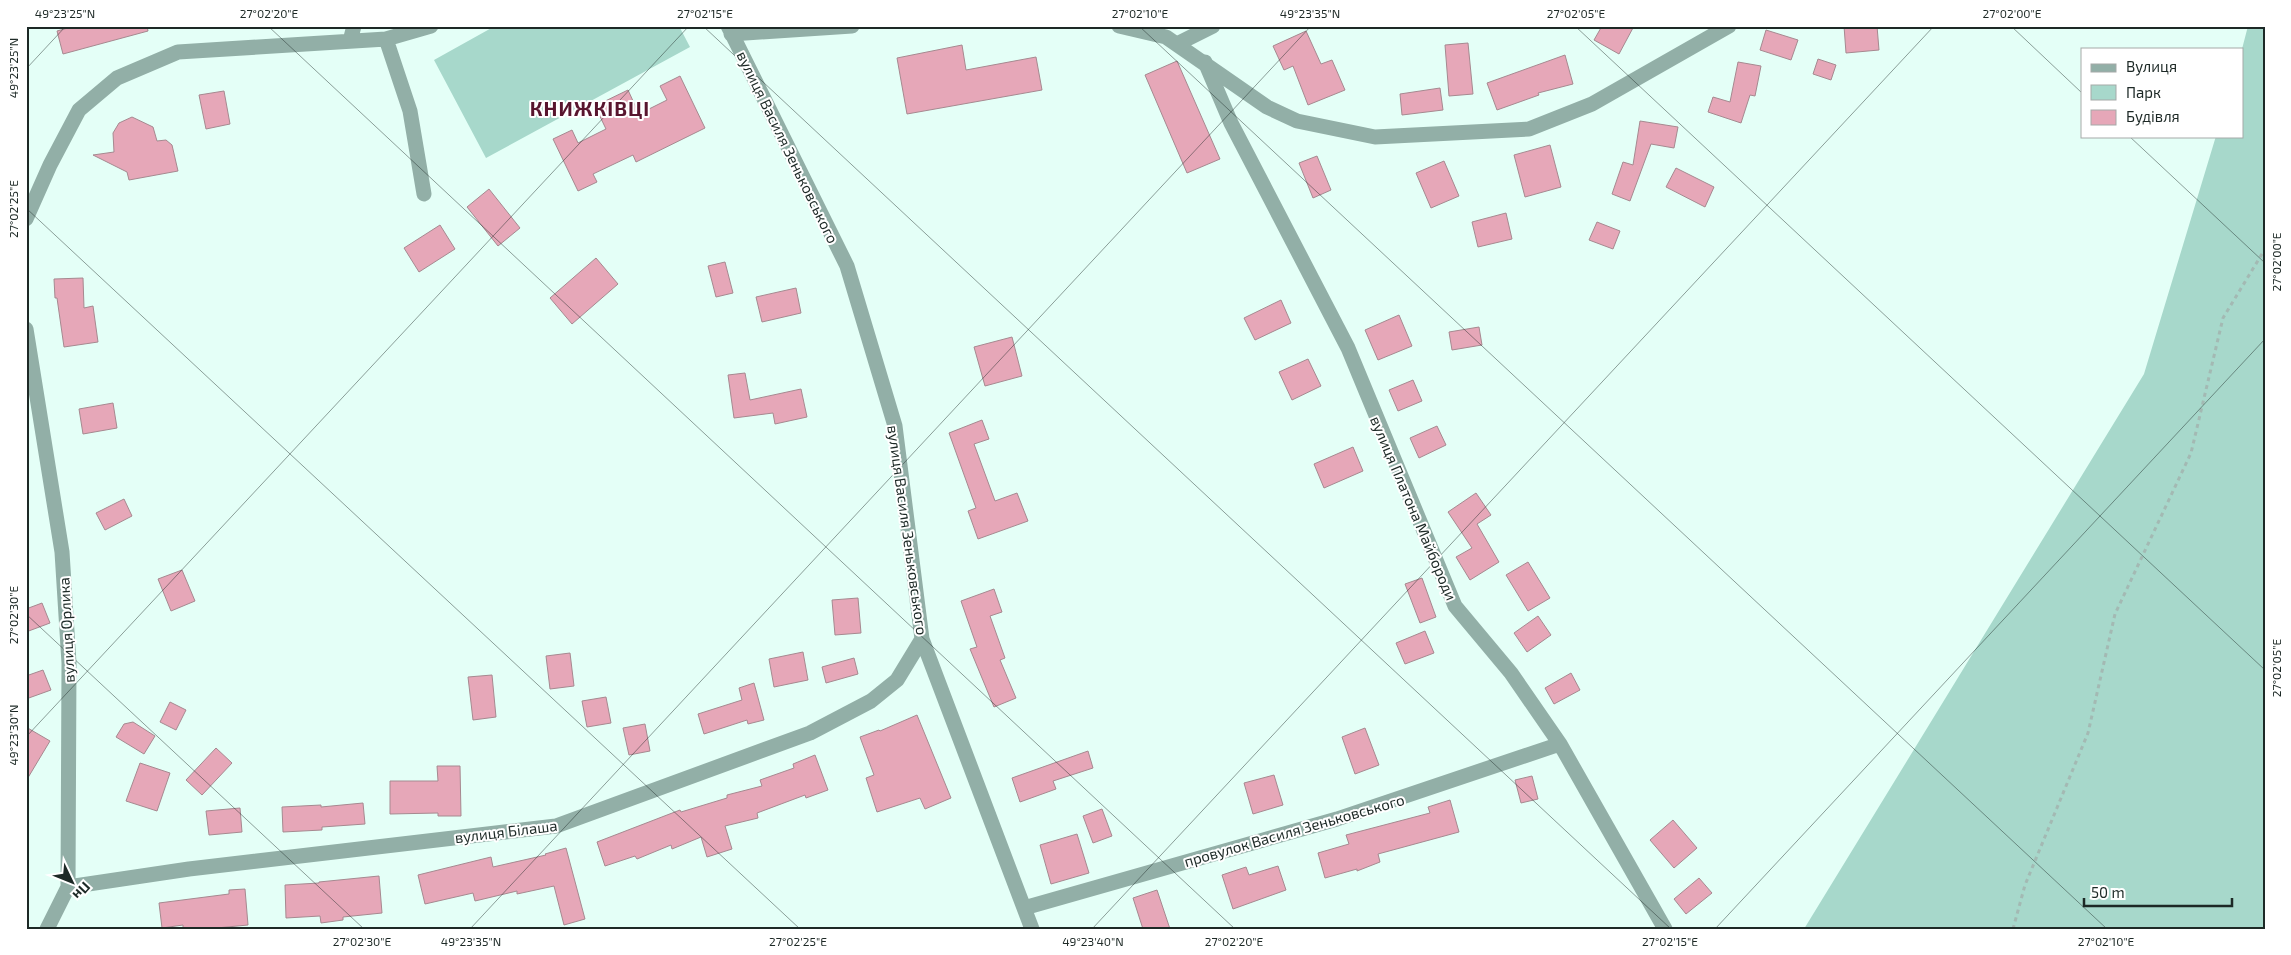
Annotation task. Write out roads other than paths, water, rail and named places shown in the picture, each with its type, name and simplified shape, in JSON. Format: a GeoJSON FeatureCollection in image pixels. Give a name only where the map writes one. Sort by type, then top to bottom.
{"type":"FeatureCollection","features":[{"type":"Feature","properties":{"kind":"street"},"geometry":{"type":"LineString","coordinates":[[350,41],[354,26]]}},
{"type":"Feature","properties":{"kind":"street"},"geometry":{"type":"LineString","coordinates":[[26,219],[50,165],[79,110],[117,78],[178,52],[386,38],[407,29],[432,26]]}},
{"type":"Feature","properties":{"kind":"street"},"geometry":{"type":"LineString","coordinates":[[729,30],[852,26]]}},
{"type":"Feature","properties":{"kind":"street"},"geometry":{"type":"LineString","coordinates":[[1119,26],[1166,37],[1205,62],[1267,107],[1297,121],[1375,137],[1529,129],[1592,104],[1729,26]]}},
{"type":"Feature","properties":{"kind":"street"},"geometry":{"type":"LineString","coordinates":[[1177,44],[1213,26]]}},
{"type":"Feature","properties":{"kind":"street","name":"вулиця Василя Зеньковського"},"geometry":{"type":"LineString","coordinates":[[729,30],[847,266],[895,426],[922,639],[1032,929]]}},
{"type":"Feature","properties":{"kind":"street"},"geometry":{"type":"LineString","coordinates":[[386,38],[410,111],[424,194]]}},
{"type":"Feature","properties":{"kind":"street","name":"вулиця Платона Майбороди"},"geometry":{"type":"LineString","coordinates":[[1205,62],[1231,123],[1348,348],[1456,606],[1511,672],[1560,744],[1665,929]]}},
{"type":"Feature","properties":{"kind":"street","name":"вулиця Орлика"},"geometry":{"type":"LineString","coordinates":[[26,329],[62,552],[69,663],[68,887],[47,929]]}},
{"type":"Feature","properties":{"kind":"street","name":"вулиця Білаша"},"geometry":{"type":"LineString","coordinates":[[68,887],[199,868],[556,826],[810,733],[871,701],[898,680],[922,639]]}},
{"type":"Feature","properties":{"kind":"street","name":"провулок Василя Зеньковського"},"geometry":{"type":"LineString","coordinates":[[1024,908],[1337,819],[1560,744]]}},
{"type":"Feature","properties":{"kind":"district","name":"КНИЖКІВЦІ"},"geometry":{"type":"Point","coordinates":[590,108]}}]}
